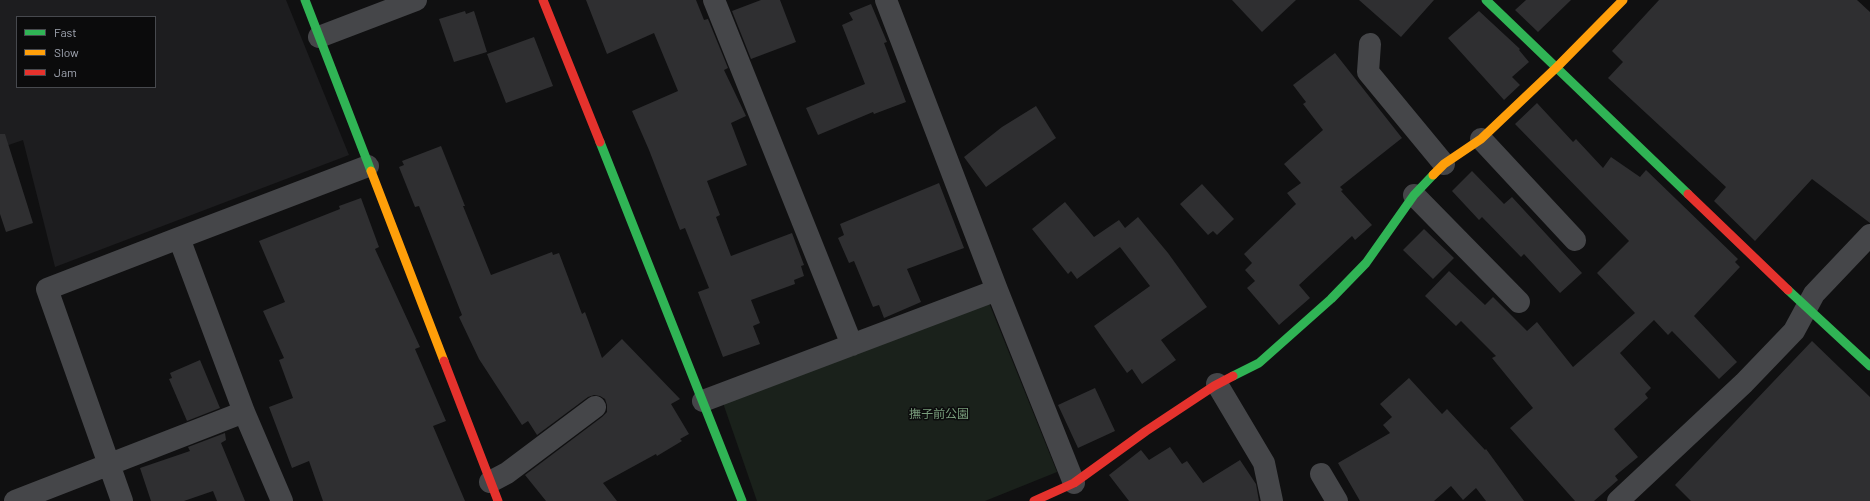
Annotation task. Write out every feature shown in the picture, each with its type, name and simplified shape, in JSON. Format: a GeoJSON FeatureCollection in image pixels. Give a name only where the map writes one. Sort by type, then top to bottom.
{"type":"FeatureCollection","features":[{"type":"Feature","properties":{"kind":"street"},"geometry":{"type":"LineString","coordinates":[[305,0],[494,491]]}},
{"type":"Feature","properties":{"kind":"street"},"geometry":{"type":"LineString","coordinates":[[320,37],[416,0]]}},
{"type":"Feature","properties":{"kind":"street"},"geometry":{"type":"LineString","coordinates":[[543,0],[742,501]]}},
{"type":"Feature","properties":{"kind":"street"},"geometry":{"type":"LineString","coordinates":[[714,0],[852,345]]}},
{"type":"Feature","properties":{"kind":"street"},"geometry":{"type":"LineString","coordinates":[[886,0],[997,290],[1074,483]]}},
{"type":"Feature","properties":{"kind":"street"},"geometry":{"type":"LineString","coordinates":[[1486,0],[1558,66],[1807,309],[1870,366]]}},
{"type":"Feature","properties":{"kind":"street"},"geometry":{"type":"LineString","coordinates":[[1034,501],[1074,483],[1146,431],[1217,384],[1259,363],[1331,299],[1366,263],[1414,195],[1444,164],[1481,139],[1558,66],[1623,0]]}},
{"type":"Feature","properties":{"kind":"street"},"geometry":{"type":"LineString","coordinates":[[1370,44],[1368,72],[1444,164]]}},
{"type":"Feature","properties":{"kind":"street"},"geometry":{"type":"LineString","coordinates":[[1481,139],[1575,240]]}},
{"type":"Feature","properties":{"kind":"street"},"geometry":{"type":"LineString","coordinates":[[122,501],[47,288],[368,166]]}},
{"type":"Feature","properties":{"kind":"street"},"geometry":{"type":"LineString","coordinates":[[1414,195],[1519,302]]}},
{"type":"Feature","properties":{"kind":"street"},"geometry":{"type":"LineString","coordinates":[[1618,501],[1744,383],[1794,331],[1814,294],[1870,235]]}},
{"type":"Feature","properties":{"kind":"street"},"geometry":{"type":"LineString","coordinates":[[179,238],[244,412],[282,501]]}},
{"type":"Feature","properties":{"kind":"street"},"geometry":{"type":"LineString","coordinates":[[703,401],[997,290]]}},
{"type":"Feature","properties":{"kind":"street"},"geometry":{"type":"LineString","coordinates":[[1217,384],[1264,463],[1272,501]]}},
{"type":"Feature","properties":{"kind":"street"},"geometry":{"type":"LineString","coordinates":[[494,491],[507,473],[595,407]]}},
{"type":"Feature","properties":{"kind":"street"},"geometry":{"type":"LineString","coordinates":[[15,501],[244,412]]}},
{"type":"Feature","properties":{"kind":"street"},"geometry":{"type":"LineString","coordinates":[[1321,474],[1337,501]]}},
{"type":"Feature","properties":{"kind":"shaded area"},"geometry":{"type":"Polygon","coordinates":[[[0,0],[286,0],[349,155],[55,267],[23,140],[0,148],[0,0]]]}},
{"type":"Feature","properties":{"kind":"green space","name":"撫子前公園"},"geometry":{"type":"Polygon","coordinates":[[[989,303],[1057,472],[985,501],[757,501],[723,403],[989,303]]]}},
{"type":"Feature","properties":{"kind":"building"},"geometry":{"type":"Polygon","coordinates":[[[586,0],[696,0],[704,20],[708,19],[728,68],[724,70],[746,116],[731,123],[747,165],[707,181],[720,215],[716,217],[731,256],[792,233],[804,265],[801,266],[804,276],[794,280],[795,284],[751,300],[760,323],[753,326],[760,344],[723,357],[698,292],[709,288],[685,228],[680,230],[632,111],[678,91],[654,33],[607,54],[586,0]]]}},
{"type":"Feature","properties":{"kind":"building"},"geometry":{"type":"Polygon","coordinates":[[[761,0],[780,0],[796,42],[751,59],[732,11],[761,0]]]}},
{"type":"Feature","properties":{"kind":"building"},"geometry":{"type":"Polygon","coordinates":[[[1232,0],[1296,0],[1262,32],[1232,0]]]}},
{"type":"Feature","properties":{"kind":"building"},"geometry":{"type":"Polygon","coordinates":[[[1359,0],[1434,0],[1401,37],[1359,0]]]}},
{"type":"Feature","properties":{"kind":"building"},"geometry":{"type":"Polygon","coordinates":[[[1526,0],[1571,0],[1538,32],[1515,10],[1526,0]]]}},
{"type":"Feature","properties":{"kind":"building"},"geometry":{"type":"Polygon","coordinates":[[[1659,0],[1857,0],[1870,12],[1870,223],[1812,179],[1755,241],[1714,201],[1726,187],[1608,78],[1623,62],[1612,51],[1659,0]]]}},
{"type":"Feature","properties":{"kind":"building"},"geometry":{"type":"Polygon","coordinates":[[[871,4],[887,42],[884,43],[906,102],[874,114],[873,112],[818,135],[806,108],[865,84],[842,25],[853,20],[849,13],[871,4]]]}},
{"type":"Feature","properties":{"kind":"building"},"geometry":{"type":"Polygon","coordinates":[[[465,11],[466,14],[474,11],[487,52],[454,62],[439,19],[465,11]]]}},
{"type":"Feature","properties":{"kind":"building"},"geometry":{"type":"Polygon","coordinates":[[[1479,11],[1520,49],[1519,50],[1529,62],[1512,77],[1520,85],[1504,100],[1448,38],[1479,11]]]}},
{"type":"Feature","properties":{"kind":"building"},"geometry":{"type":"Polygon","coordinates":[[[534,37],[553,86],[506,103],[487,54],[534,37]]]}},
{"type":"Feature","properties":{"kind":"building"},"geometry":{"type":"Polygon","coordinates":[[[1335,53],[1402,138],[1340,187],[1343,190],[1341,191],[1372,225],[1355,240],[1352,236],[1299,285],[1310,298],[1279,325],[1247,288],[1255,281],[1245,270],[1252,263],[1244,254],[1296,204],[1287,193],[1301,183],[1284,164],[1323,130],[1303,104],[1306,102],[1293,85],[1335,53]]]}},
{"type":"Feature","properties":{"kind":"building"},"geometry":{"type":"Polygon","coordinates":[[[1537,103],[1573,142],[1576,139],[1603,168],[1611,157],[1640,177],[1646,170],[1738,259],[1735,262],[1740,267],[1694,316],[1737,362],[1719,379],[1672,331],[1668,335],[1654,320],[1620,353],[1651,388],[1645,394],[1648,398],[1614,429],[1638,457],[1615,476],[1618,480],[1594,501],[1575,501],[1510,428],[1533,408],[1492,358],[1496,356],[1461,321],[1456,326],[1425,296],[1449,271],[1485,305],[1493,297],[1527,331],[1537,322],[1573,367],[1635,313],[1597,273],[1629,241],[1515,124],[1537,103]]]}},
{"type":"Feature","properties":{"kind":"building"},"geometry":{"type":"Polygon","coordinates":[[[1036,106],[1056,138],[986,187],[964,157],[1002,127],[1036,106]]]}},
{"type":"Feature","properties":{"kind":"building"},"geometry":{"type":"Polygon","coordinates":[[[0,134],[5,134],[33,223],[6,232],[0,214],[0,134]]]}},
{"type":"Feature","properties":{"kind":"building"},"geometry":{"type":"Polygon","coordinates":[[[441,146],[491,275],[552,252],[553,255],[559,253],[582,314],[585,312],[602,358],[622,339],[680,399],[671,404],[689,434],[680,439],[682,441],[657,456],[656,454],[603,483],[617,501],[546,501],[525,475],[602,417],[607,412],[607,405],[605,399],[600,396],[594,395],[588,397],[537,435],[528,421],[522,425],[479,359],[459,317],[462,315],[419,206],[415,207],[399,167],[404,165],[402,161],[441,146]]]}},
{"type":"Feature","properties":{"kind":"building"},"geometry":{"type":"Polygon","coordinates":[[[1472,171],[1504,204],[1512,197],[1582,273],[1560,293],[1524,254],[1521,257],[1482,217],[1479,220],[1452,191],[1472,171]]]}},
{"type":"Feature","properties":{"kind":"building"},"geometry":{"type":"Polygon","coordinates":[[[939,183],[964,248],[907,269],[921,302],[884,318],[879,305],[873,307],[854,261],[849,263],[838,238],[844,235],[840,224],[939,183]]]}},
{"type":"Feature","properties":{"kind":"building"},"geometry":{"type":"Polygon","coordinates":[[[1202,184],[1234,219],[1217,235],[1213,231],[1208,235],[1180,204],[1202,184]]]}},
{"type":"Feature","properties":{"kind":"building"},"geometry":{"type":"Polygon","coordinates":[[[361,198],[379,247],[375,249],[420,347],[415,349],[446,421],[433,426],[465,501],[323,501],[309,461],[292,468],[269,407],[293,398],[279,360],[284,358],[263,311],[285,302],[259,241],[340,209],[339,206],[361,198]]]}},
{"type":"Feature","properties":{"kind":"building"},"geometry":{"type":"Polygon","coordinates":[[[1065,202],[1094,237],[1119,220],[1125,228],[1138,217],[1168,253],[1207,307],[1161,340],[1176,360],[1142,384],[1132,369],[1127,373],[1094,326],[1150,286],[1120,247],[1077,279],[1071,271],[1068,274],[1032,229],[1065,202]]]}},
{"type":"Feature","properties":{"kind":"building"},"geometry":{"type":"Polygon","coordinates":[[[1424,229],[1454,258],[1433,279],[1403,250],[1424,229]]]}},
{"type":"Feature","properties":{"kind":"building"},"geometry":{"type":"Polygon","coordinates":[[[1812,341],[1870,397],[1870,501],[1691,501],[1675,485],[1812,341]]]}},
{"type":"Feature","properties":{"kind":"building"},"geometry":{"type":"Polygon","coordinates":[[[200,360],[220,408],[187,421],[169,379],[172,378],[170,373],[200,360]]]}},
{"type":"Feature","properties":{"kind":"building"},"geometry":{"type":"Polygon","coordinates":[[[1409,378],[1442,414],[1447,409],[1485,450],[1486,449],[1524,501],[1486,501],[1476,488],[1463,500],[1451,486],[1434,501],[1360,501],[1338,463],[1390,433],[1383,425],[1392,417],[1380,404],[1409,378]]]}},
{"type":"Feature","properties":{"kind":"building"},"geometry":{"type":"Polygon","coordinates":[[[1095,388],[1115,431],[1078,448],[1058,405],[1095,388]]]}},
{"type":"Feature","properties":{"kind":"building"},"geometry":{"type":"Polygon","coordinates":[[[225,433],[226,440],[221,443],[245,501],[217,501],[213,491],[184,501],[151,501],[140,468],[190,451],[188,447],[225,433]]]}},
{"type":"Feature","properties":{"kind":"building"},"geometry":{"type":"Polygon","coordinates":[[[1170,447],[1182,464],[1187,461],[1203,483],[1240,460],[1256,484],[1259,501],[1129,501],[1109,475],[1141,450],[1149,460],[1170,447]]]}},
{"type":"Feature","properties":{"kind":"traffic: fast"},"geometry":{"type":"LineString","coordinates":[[305,0],[371,171]]}},
{"type":"Feature","properties":{"kind":"traffic: fast"},"geometry":{"type":"LineString","coordinates":[[1486,0],[1688,194]]}},
{"type":"Feature","properties":{"kind":"traffic: fast"},"geometry":{"type":"LineString","coordinates":[[600,142],[742,501]]}},
{"type":"Feature","properties":{"kind":"traffic: fast"},"geometry":{"type":"LineString","coordinates":[[1233,376],[1259,363],[1331,299],[1366,263],[1414,195],[1433,175]]}},
{"type":"Feature","properties":{"kind":"traffic: fast"},"geometry":{"type":"LineString","coordinates":[[1788,290],[1870,366]]}},
{"type":"Feature","properties":{"kind":"traffic: slow"},"geometry":{"type":"LineString","coordinates":[[1433,175],[1444,164],[1481,139],[1558,66],[1623,0]]}},
{"type":"Feature","properties":{"kind":"traffic: slow"},"geometry":{"type":"LineString","coordinates":[[371,171],[444,361]]}},
{"type":"Feature","properties":{"kind":"traffic: jam"},"geometry":{"type":"LineString","coordinates":[[543,0],[600,142]]}},
{"type":"Feature","properties":{"kind":"traffic: jam"},"geometry":{"type":"LineString","coordinates":[[1688,194],[1788,290]]}},
{"type":"Feature","properties":{"kind":"traffic: jam"},"geometry":{"type":"LineString","coordinates":[[444,361],[498,501]]}},
{"type":"Feature","properties":{"kind":"traffic: jam"},"geometry":{"type":"LineString","coordinates":[[1034,501],[1074,483],[1146,431],[1214,386],[1233,376]]}}]}
